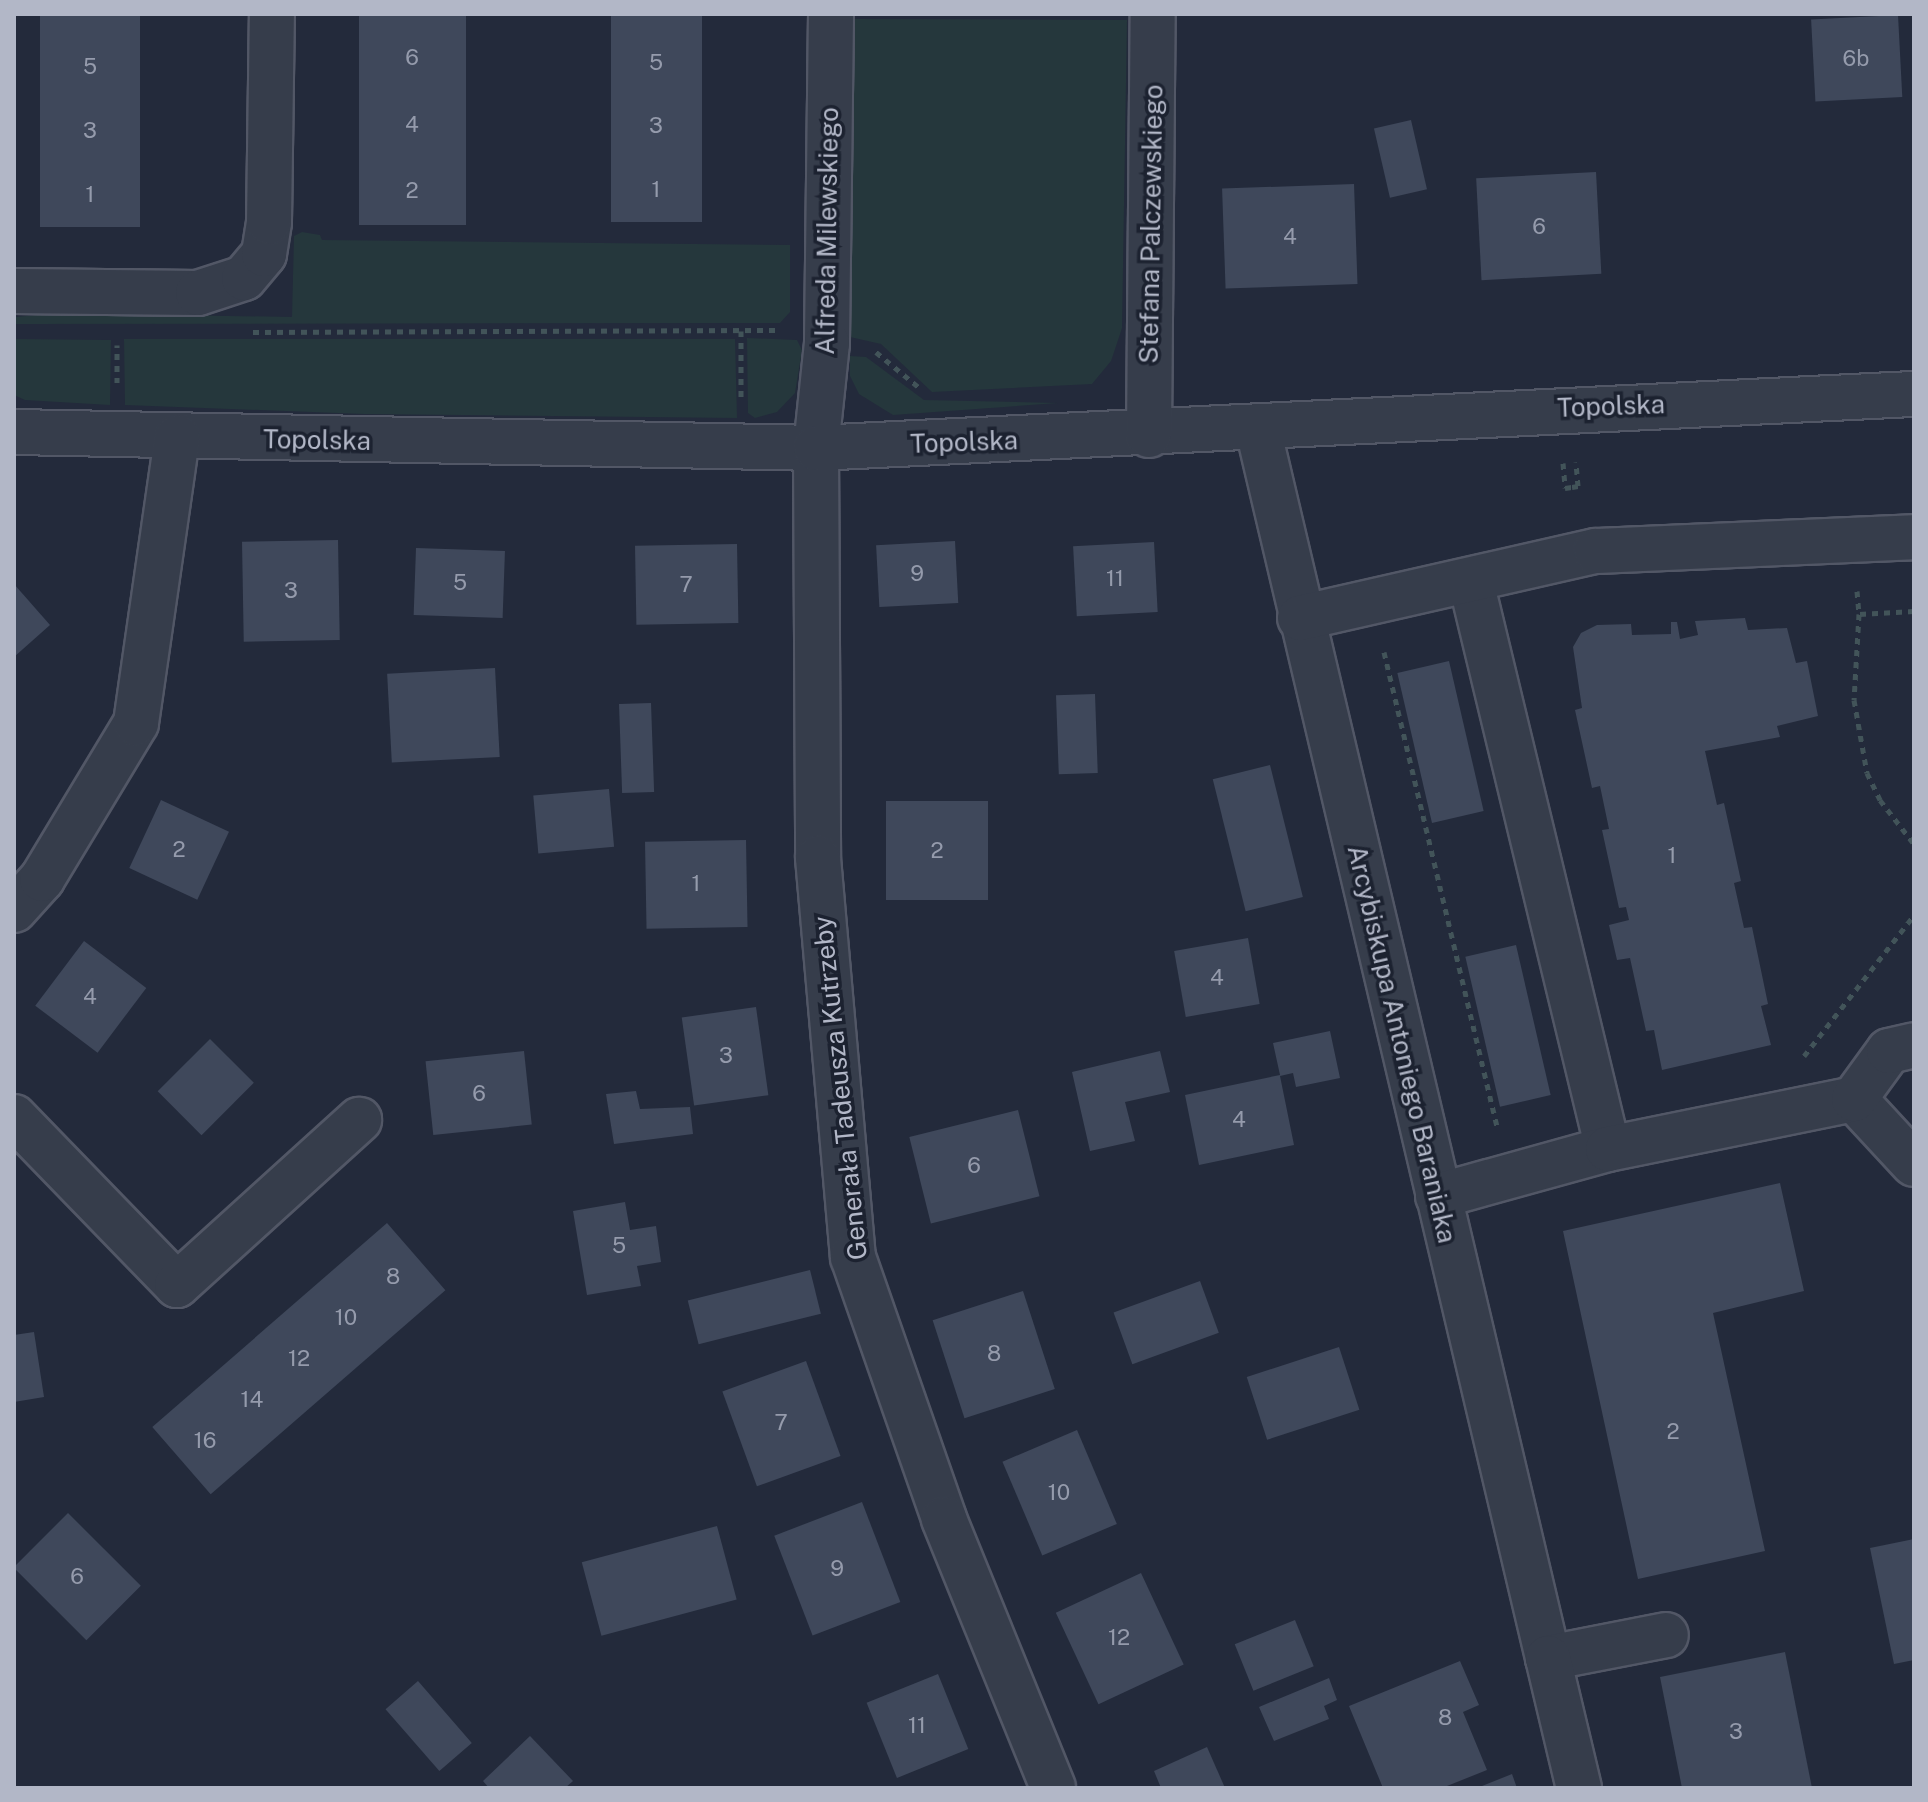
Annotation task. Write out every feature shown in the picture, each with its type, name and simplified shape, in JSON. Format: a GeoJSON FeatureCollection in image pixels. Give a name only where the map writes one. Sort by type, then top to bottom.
{"type":"FeatureCollection","features":[{"type":"Feature","properties":{"kind":"street"},"geometry":{"type":"LineString","coordinates":[[14,291],[198,293],[244,278],[264,254],[269,222],[272,14]]}},
{"type":"Feature","properties":{"kind":"street","name":"Alfreda Milewskiego"},"geometry":{"type":"LineString","coordinates":[[816,448],[827,343],[831,14]]}},
{"type":"Feature","properties":{"kind":"street","name":"Stefana Palczewskiego"},"geometry":{"type":"LineString","coordinates":[[1149,435],[1153,14]]}},
{"type":"Feature","properties":{"kind":"street","name":"Topolska"},"geometry":{"type":"LineString","coordinates":[[14,432],[816,448],[1149,435],[1559,408],[1914,394]]}},
{"type":"Feature","properties":{"kind":"street","name":"Arcybiskupa Antoniego Baraniaka"},"geometry":{"type":"LineString","coordinates":[[1258,429],[1300,618],[1579,1788]]}},
{"type":"Feature","properties":{"kind":"street"},"geometry":{"type":"LineString","coordinates":[[14,910],[42,879],[136,723],[177,437]]}},
{"type":"Feature","properties":{"kind":"street","name":"Generała Tadeusza Kutrzeby"},"geometry":{"type":"LineString","coordinates":[[816,448],[818,858],[853,1257],[944,1519],[1053,1788]]}},
{"type":"Feature","properties":{"kind":"street"},"geometry":{"type":"LineString","coordinates":[[1300,618],[1471,582],[1596,551],[1914,537]]}},
{"type":"Feature","properties":{"kind":"street"},"geometry":{"type":"LineString","coordinates":[[1471,582],[1608,1149]]}},
{"type":"Feature","properties":{"kind":"street"},"geometry":{"type":"LineString","coordinates":[[1438,1196],[1608,1149],[1854,1099],[1889,1051],[1914,1045]]}},
{"type":"Feature","properties":{"kind":"street"},"geometry":{"type":"LineString","coordinates":[[1854,1099],[1914,1164]]}},
{"type":"Feature","properties":{"kind":"street"},"geometry":{"type":"LineString","coordinates":[[14,1117],[177,1285],[359,1120]]}},
{"type":"Feature","properties":{"kind":"street"},"geometry":{"type":"LineString","coordinates":[[1548,1658],[1666,1635]]}},
{"type":"Feature","properties":{"kind":"path"},"geometry":{"type":"LineString","coordinates":[[244,332],[800,329],[827,343]]}},
{"type":"Feature","properties":{"kind":"path"},"geometry":{"type":"LineString","coordinates":[[741,331],[741,415]]}},
{"type":"Feature","properties":{"kind":"path"},"geometry":{"type":"LineString","coordinates":[[117,400],[118,332]]}},
{"type":"Feature","properties":{"kind":"path"},"geometry":{"type":"LineString","coordinates":[[1857,585],[1859,614],[1854,700],[1867,773],[1880,800],[1914,844]]}},
{"type":"Feature","properties":{"kind":"path"},"geometry":{"type":"LineString","coordinates":[[1859,614],[1914,611]]}},
{"type":"Feature","properties":{"kind":"path"},"geometry":{"type":"LineString","coordinates":[[1382,643],[1500,1139]]}},
{"type":"Feature","properties":{"kind":"path"},"geometry":{"type":"LineString","coordinates":[[1799,1062],[1914,915]]}},
{"type":"Feature","properties":{"kind":"shaded area"},"geometry":{"type":"Polygon","coordinates":[[[853,19],[1127,20],[1122,328],[1111,361],[1092,384],[932,392],[881,344],[850,337],[853,19]]]}},
{"type":"Feature","properties":{"kind":"shaded area"},"geometry":{"type":"Polygon","coordinates":[[[302,232],[320,235],[322,240],[790,245],[790,312],[780,323],[14,324],[16,317],[56,313],[292,317],[294,236],[302,232]]]}},
{"type":"Feature","properties":{"kind":"shaded area"},"geometry":{"type":"Polygon","coordinates":[[[747,338],[797,340],[802,350],[795,393],[777,412],[755,418],[748,413],[747,338]]]}},
{"type":"Feature","properties":{"kind":"shaded area"},"geometry":{"type":"Polygon","coordinates":[[[14,339],[111,340],[110,405],[25,400],[14,395],[14,339]]]}},
{"type":"Feature","properties":{"kind":"shaded area"},"geometry":{"type":"Polygon","coordinates":[[[124,339],[735,339],[737,418],[364,414],[125,405],[124,339]]]}},
{"type":"Feature","properties":{"kind":"shaded area"},"geometry":{"type":"Polygon","coordinates":[[[850,356],[866,357],[924,400],[1058,403],[893,415],[859,394],[850,376],[850,356]]]}},
{"type":"Feature","properties":{"kind":"building"},"geometry":{"type":"Polygon","coordinates":[[[40,14],[140,14],[140,227],[40,227],[40,14]]]}},
{"type":"Feature","properties":{"kind":"building"},"geometry":{"type":"Polygon","coordinates":[[[359,14],[466,14],[466,225],[359,225],[359,14]]]}},
{"type":"Feature","properties":{"kind":"building"},"geometry":{"type":"Polygon","coordinates":[[[611,14],[702,14],[702,222],[611,222],[611,14]]]}},
{"type":"Feature","properties":{"kind":"building"},"geometry":{"type":"Polygon","coordinates":[[[1898,15],[1902,97],[1815,101],[1811,20],[1898,15]]]}},
{"type":"Feature","properties":{"kind":"building"},"geometry":{"type":"Polygon","coordinates":[[[1411,120],[1427,189],[1390,198],[1374,129],[1411,120]]]}},
{"type":"Feature","properties":{"kind":"building"},"geometry":{"type":"Polygon","coordinates":[[[1596,172],[1601,274],[1482,280],[1476,178],[1596,172]]]}},
{"type":"Feature","properties":{"kind":"building"},"geometry":{"type":"Polygon","coordinates":[[[1354,184],[1357,284],[1226,289],[1222,189],[1354,184]]]}},
{"type":"Feature","properties":{"kind":"building"},"geometry":{"type":"Polygon","coordinates":[[[338,540],[340,640],[244,642],[242,542],[338,540]]]}},
{"type":"Feature","properties":{"kind":"building"},"geometry":{"type":"Polygon","coordinates":[[[955,541],[958,603],[879,607],[876,545],[955,541]]]}},
{"type":"Feature","properties":{"kind":"building"},"geometry":{"type":"Polygon","coordinates":[[[1154,542],[1158,612],[1077,616],[1073,546],[1154,542]]]}},
{"type":"Feature","properties":{"kind":"building"},"geometry":{"type":"Polygon","coordinates":[[[737,544],[738,623],[636,625],[635,546],[737,544]]]}},
{"type":"Feature","properties":{"kind":"building"},"geometry":{"type":"Polygon","coordinates":[[[416,548],[505,551],[503,618],[414,615],[416,548]]]}},
{"type":"Feature","properties":{"kind":"building"},"geometry":{"type":"Polygon","coordinates":[[[14,584],[50,625],[14,657],[14,584]]]}},
{"type":"Feature","properties":{"kind":"building"},"geometry":{"type":"Polygon","coordinates":[[[1745,618],[1748,630],[1787,628],[1796,663],[1807,661],[1818,716],[1777,726],[1780,737],[1705,751],[1717,805],[1724,803],[1741,881],[1734,883],[1744,928],[1752,927],[1768,1004],[1761,1006],[1771,1045],[1662,1070],[1654,1030],[1646,1031],[1630,958],[1617,960],[1609,925],[1629,920],[1626,907],[1619,908],[1602,830],[1609,829],[1600,786],[1592,788],[1575,710],[1582,708],[1573,647],[1581,633],[1597,625],[1631,624],[1632,635],[1671,634],[1671,622],[1677,622],[1680,639],[1698,635],[1695,621],[1745,618]]]}},
{"type":"Feature","properties":{"kind":"building"},"geometry":{"type":"Polygon","coordinates":[[[1449,661],[1484,811],[1432,823],[1397,673],[1449,661]]]}},
{"type":"Feature","properties":{"kind":"building"},"geometry":{"type":"Polygon","coordinates":[[[495,668],[500,757],[392,763],[387,674],[495,668]]]}},
{"type":"Feature","properties":{"kind":"building"},"geometry":{"type":"Polygon","coordinates":[[[1095,694],[1098,773],[1059,774],[1056,695],[1095,694]]]}},
{"type":"Feature","properties":{"kind":"building"},"geometry":{"type":"Polygon","coordinates":[[[651,703],[654,792],[622,793],[619,704],[651,703]]]}},
{"type":"Feature","properties":{"kind":"building"},"geometry":{"type":"Polygon","coordinates":[[[1270,765],[1303,897],[1246,911],[1213,779],[1270,765]]]}},
{"type":"Feature","properties":{"kind":"building"},"geometry":{"type":"Polygon","coordinates":[[[609,789],[614,847],[538,853],[533,796],[609,789]]]}},
{"type":"Feature","properties":{"kind":"building"},"geometry":{"type":"Polygon","coordinates":[[[161,800],[229,832],[197,900],[129,868],[161,800]]]}},
{"type":"Feature","properties":{"kind":"building"},"geometry":{"type":"Polygon","coordinates":[[[886,801],[988,801],[988,900],[886,900],[886,801]]]}},
{"type":"Feature","properties":{"kind":"building"},"geometry":{"type":"Polygon","coordinates":[[[746,840],[748,927],[647,929],[645,842],[746,840]]]}},
{"type":"Feature","properties":{"kind":"building"},"geometry":{"type":"Polygon","coordinates":[[[1248,938],[1260,1004],[1186,1017],[1174,951],[1248,938]]]}},
{"type":"Feature","properties":{"kind":"building"},"geometry":{"type":"Polygon","coordinates":[[[84,941],[146,988],[98,1053],[35,1006],[84,941]]]}},
{"type":"Feature","properties":{"kind":"building"},"geometry":{"type":"Polygon","coordinates":[[[1516,945],[1551,1095],[1500,1107],[1465,957],[1516,945]]]}},
{"type":"Feature","properties":{"kind":"building"},"geometry":{"type":"Polygon","coordinates":[[[756,1007],[768,1095],[694,1106],[682,1017],[756,1007]]]}},
{"type":"Feature","properties":{"kind":"building"},"geometry":{"type":"Polygon","coordinates":[[[1330,1031],[1340,1078],[1296,1087],[1293,1073],[1280,1076],[1294,1145],[1199,1165],[1185,1095],[1280,1075],[1273,1043],[1330,1031]]]}},
{"type":"Feature","properties":{"kind":"building"},"geometry":{"type":"Polygon","coordinates":[[[210,1039],[254,1083],[202,1135],[158,1091],[210,1039]]]}},
{"type":"Feature","properties":{"kind":"building"},"geometry":{"type":"Polygon","coordinates":[[[524,1051],[532,1125],[433,1135],[426,1061],[524,1051]]]}},
{"type":"Feature","properties":{"kind":"building"},"geometry":{"type":"Polygon","coordinates":[[[1160,1051],[1170,1092],[1125,1102],[1135,1141],[1090,1151],[1072,1072],[1160,1051]]]}},
{"type":"Feature","properties":{"kind":"building"},"geometry":{"type":"Polygon","coordinates":[[[636,1091],[640,1109],[690,1107],[693,1134],[614,1144],[606,1094],[636,1091]]]}},
{"type":"Feature","properties":{"kind":"building"},"geometry":{"type":"Polygon","coordinates":[[[1018,1110],[1040,1196],[931,1223],[909,1137],[1018,1110]]]}},
{"type":"Feature","properties":{"kind":"building"},"geometry":{"type":"Polygon","coordinates":[[[1780,1183],[1804,1291],[1713,1313],[1765,1551],[1638,1579],[1563,1231],[1780,1183]]]}},
{"type":"Feature","properties":{"kind":"building"},"geometry":{"type":"Polygon","coordinates":[[[625,1202],[630,1230],[656,1226],[661,1262],[637,1266],[641,1286],[587,1295],[573,1211],[625,1202]]]}},
{"type":"Feature","properties":{"kind":"building"},"geometry":{"type":"Polygon","coordinates":[[[387,1223],[445,1290],[211,1494],[152,1427],[387,1223]]]}},
{"type":"Feature","properties":{"kind":"building"},"geometry":{"type":"Polygon","coordinates":[[[810,1270],[821,1314],[699,1344],[688,1300],[810,1270]]]}},
{"type":"Feature","properties":{"kind":"building"},"geometry":{"type":"Polygon","coordinates":[[[1200,1281],[1219,1333],[1132,1364],[1114,1312],[1200,1281]]]}},
{"type":"Feature","properties":{"kind":"building"},"geometry":{"type":"Polygon","coordinates":[[[1023,1291],[1055,1389],[964,1418],[933,1320],[1023,1291]]]}},
{"type":"Feature","properties":{"kind":"building"},"geometry":{"type":"Polygon","coordinates":[[[34,1332],[44,1397],[14,1402],[14,1335],[34,1332]]]}},
{"type":"Feature","properties":{"kind":"building"},"geometry":{"type":"Polygon","coordinates":[[[1339,1347],[1359,1410],[1267,1440],[1247,1377],[1339,1347]]]}},
{"type":"Feature","properties":{"kind":"building"},"geometry":{"type":"Polygon","coordinates":[[[806,1361],[841,1456],[757,1486],[722,1391],[806,1361]]]}},
{"type":"Feature","properties":{"kind":"building"},"geometry":{"type":"Polygon","coordinates":[[[1077,1430],[1117,1524],[1042,1556],[1002,1462],[1077,1430]]]}},
{"type":"Feature","properties":{"kind":"building"},"geometry":{"type":"Polygon","coordinates":[[[862,1502],[900,1602],[813,1636],[774,1536],[862,1502]]]}},
{"type":"Feature","properties":{"kind":"building"},"geometry":{"type":"Polygon","coordinates":[[[68,1513],[141,1586],[86,1640],[14,1568],[68,1513]]]}},
{"type":"Feature","properties":{"kind":"building"},"geometry":{"type":"Polygon","coordinates":[[[717,1526],[737,1599],[601,1636],[582,1562],[717,1526]]]}},
{"type":"Feature","properties":{"kind":"building"},"geometry":{"type":"Polygon","coordinates":[[[1914,1539],[1914,1660],[1894,1664],[1870,1548],[1914,1539]]]}},
{"type":"Feature","properties":{"kind":"building"},"geometry":{"type":"Polygon","coordinates":[[[1141,1573],[1184,1665],[1098,1704],[1056,1613],[1141,1573]]]}},
{"type":"Feature","properties":{"kind":"building"},"geometry":{"type":"Polygon","coordinates":[[[1295,1620],[1314,1666],[1253,1691],[1235,1644],[1295,1620]]]}},
{"type":"Feature","properties":{"kind":"building"},"geometry":{"type":"Polygon","coordinates":[[[1785,1652],[1812,1788],[1682,1788],[1660,1677],[1785,1652]]]}},
{"type":"Feature","properties":{"kind":"building"},"geometry":{"type":"Polygon","coordinates":[[[1460,1661],[1479,1705],[1463,1712],[1487,1770],[1442,1788],[1383,1788],[1349,1706],[1460,1661]]]}},
{"type":"Feature","properties":{"kind":"building"},"geometry":{"type":"Polygon","coordinates":[[[938,1674],[968,1749],[897,1778],[867,1703],[938,1674]]]}},
{"type":"Feature","properties":{"kind":"building"},"geometry":{"type":"Polygon","coordinates":[[[1329,1678],[1337,1700],[1324,1706],[1329,1719],[1274,1741],[1259,1707],[1329,1678]]]}},
{"type":"Feature","properties":{"kind":"building"},"geometry":{"type":"Polygon","coordinates":[[[418,1681],[472,1743],[439,1771],[386,1709],[418,1681]]]}},
{"type":"Feature","properties":{"kind":"building"},"geometry":{"type":"Polygon","coordinates":[[[530,1736],[573,1781],[565,1788],[489,1788],[483,1781],[530,1736]]]}},
{"type":"Feature","properties":{"kind":"building"},"geometry":{"type":"Polygon","coordinates":[[[1207,1747],[1225,1788],[1161,1788],[1154,1771],[1207,1747]]]}},
{"type":"Feature","properties":{"kind":"building"},"geometry":{"type":"Polygon","coordinates":[[[1512,1774],[1517,1788],[1477,1788],[1512,1774]]]}}]}
